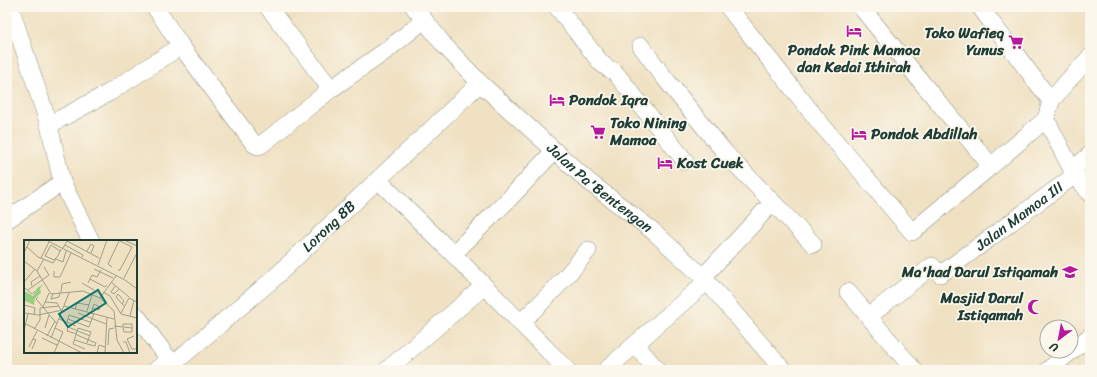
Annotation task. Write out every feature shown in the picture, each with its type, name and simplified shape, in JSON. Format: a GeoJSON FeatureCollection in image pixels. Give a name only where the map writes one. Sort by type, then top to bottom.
{"type":"FeatureCollection","features":[{"type":"Feature","properties":{"kind":"street"},"geometry":{"type":"LineString","coordinates":[[10,7],[49,125],[62,182],[91,240]]}},
{"type":"Feature","properties":{"kind":"street"},"geometry":{"type":"LineString","coordinates":[[155,7],[181,46],[254,144],[258,146],[331,89],[387,50],[419,13]]}},
{"type":"Feature","properties":{"kind":"street"},"geometry":{"type":"LineString","coordinates":[[268,7],[331,89]]}},
{"type":"Feature","properties":{"kind":"street"},"geometry":{"type":"LineString","coordinates":[[557,7],[601,62],[614,71],[684,160]]}},
{"type":"Feature","properties":{"kind":"street"},"geometry":{"type":"LineString","coordinates":[[728,7],[820,123],[912,232],[1046,119],[1051,101],[1090,57]]}},
{"type":"Feature","properties":{"kind":"street"},"geometry":{"type":"LineString","coordinates":[[861,7],[991,166]]}},
{"type":"Feature","properties":{"kind":"street"},"geometry":{"type":"LineString","coordinates":[[980,7],[1051,101]]}},
{"type":"Feature","properties":{"kind":"street","name":"Jalan Pa'Bentengan"},"geometry":{"type":"LineString","coordinates":[[419,13],[444,45],[480,83],[588,181],[653,232],[705,279],[783,370]]}},
{"type":"Feature","properties":{"kind":"street"},"geometry":{"type":"LineString","coordinates":[[49,125],[110,92],[181,46]]}},
{"type":"Feature","properties":{"kind":"street"},"geometry":{"type":"LineString","coordinates":[[641,46],[663,76],[726,154],[812,244]]}},
{"type":"Feature","properties":{"kind":"street","name":"Lorong 8B"},"geometry":{"type":"LineString","coordinates":[[156,370],[174,365],[272,280],[480,83]]}},
{"type":"Feature","properties":{"kind":"street"},"geometry":{"type":"LineString","coordinates":[[1046,119],[1074,172],[1090,194]]}},
{"type":"Feature","properties":{"kind":"street"},"geometry":{"type":"LineString","coordinates":[[453,254],[510,198],[554,151]]}},
{"type":"Feature","properties":{"kind":"street"},"geometry":{"type":"LineString","coordinates":[[1074,172],[1090,155]]}},
{"type":"Feature","properties":{"kind":"street","name":"Jalan Mamoa III"},"geometry":{"type":"LineString","coordinates":[[870,316],[932,266],[940,274],[948,269],[1074,172]]}},
{"type":"Feature","properties":{"kind":"street"},"geometry":{"type":"LineString","coordinates":[[378,180],[567,370]]}},
{"type":"Feature","properties":{"kind":"street"},"geometry":{"type":"LineString","coordinates":[[7,220],[62,182]]}},
{"type":"Feature","properties":{"kind":"street"},"geometry":{"type":"LineString","coordinates":[[606,370],[636,345],[705,279],[772,203]]}},
{"type":"Feature","properties":{"kind":"street"},"geometry":{"type":"LineString","coordinates":[[520,323],[559,285],[588,250]]}},
{"type":"Feature","properties":{"kind":"street"},"geometry":{"type":"LineString","coordinates":[[387,370],[484,286]]}},
{"type":"Feature","properties":{"kind":"street"},"geometry":{"type":"LineString","coordinates":[[848,292],[870,316],[914,370]]}},
{"type":"Feature","properties":{"kind":"street"},"geometry":{"type":"LineString","coordinates":[[137,316],[174,365]]}},
{"type":"Feature","properties":{"kind":"street"},"geometry":{"type":"LineString","coordinates":[[1048,370],[1090,336]]}},
{"type":"Feature","properties":{"kind":"street"},"geometry":{"type":"LineString","coordinates":[[636,345],[657,370]]}},
{"type":"Feature","properties":{"kind":"place","name":"Pondok Pink Mamoa dan Kedai Ithirah"},"geometry":{"type":"Point","coordinates":[854,31]}},
{"type":"Feature","properties":{"kind":"place","name":"Toko Wafieq Yunus"},"geometry":{"type":"Point","coordinates":[1016,42]}},
{"type":"Feature","properties":{"kind":"place","name":"Pondok Iqra"},"geometry":{"type":"Point","coordinates":[557,100]}},
{"type":"Feature","properties":{"kind":"place","name":"Toko Nining Mamoa"},"geometry":{"type":"Point","coordinates":[598,132]}},
{"type":"Feature","properties":{"kind":"place","name":"Pondok Abdillah"},"geometry":{"type":"Point","coordinates":[859,134]}},
{"type":"Feature","properties":{"kind":"place","name":"Kost Cuek"},"geometry":{"type":"Point","coordinates":[665,163]}},
{"type":"Feature","properties":{"kind":"place","name":"Ma'had Darul Istiqamah"},"geometry":{"type":"Point","coordinates":[1070,272]}},
{"type":"Feature","properties":{"kind":"place","name":"Masjid Darul Istiqamah"},"geometry":{"type":"Point","coordinates":[1035,307]}}]}
